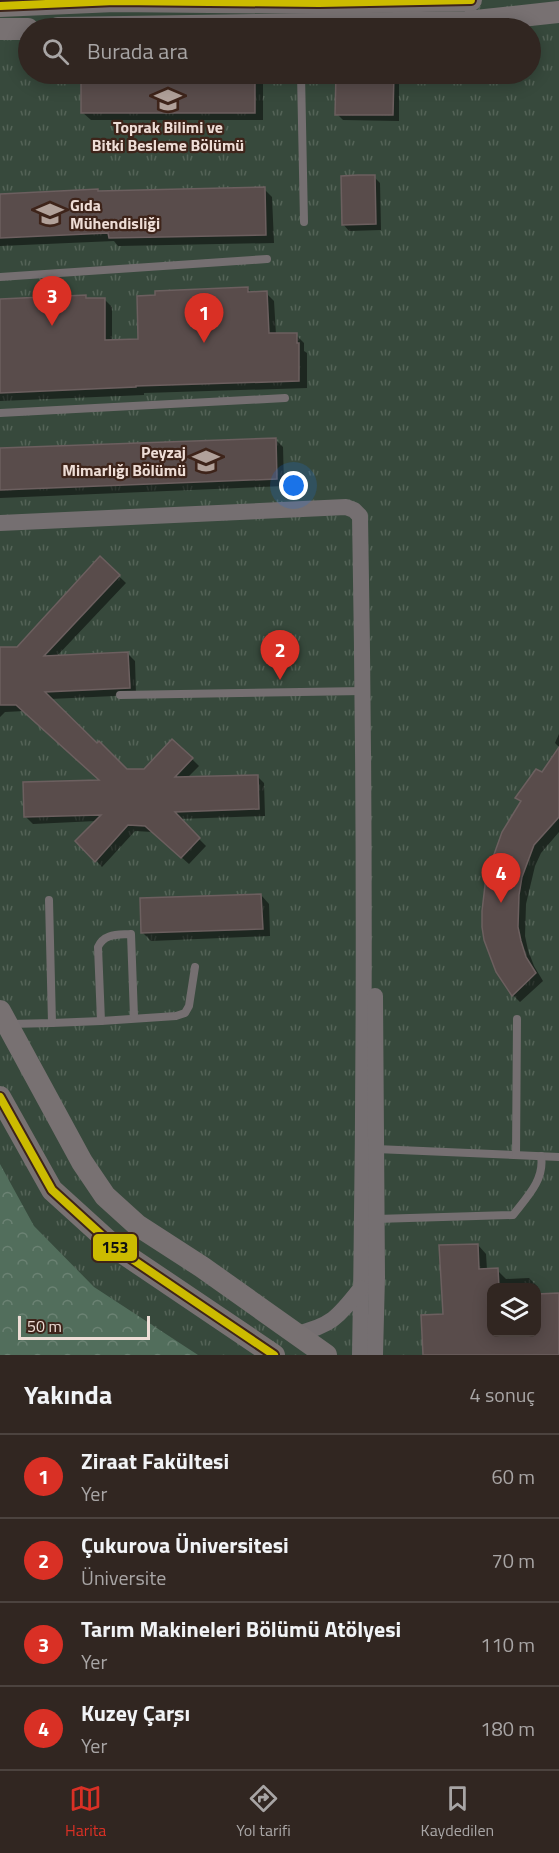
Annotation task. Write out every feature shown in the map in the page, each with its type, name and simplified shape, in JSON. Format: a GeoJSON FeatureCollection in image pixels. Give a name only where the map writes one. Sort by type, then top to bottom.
{"type":"FeatureCollection","features":[{"type":"Feature","properties":{"kind":"street"},"geometry":{"type":"LineString","coordinates":[[0,6],[115,1],[319,1],[469,11],[559,12]]}},
{"type":"Feature","properties":{"kind":"street"},"geometry":{"type":"LineString","coordinates":[[395,18],[469,11]]}},
{"type":"Feature","properties":{"kind":"street"},"geometry":{"type":"LineString","coordinates":[[0,29],[18,29]]}},
{"type":"Feature","properties":{"kind":"street"},"geometry":{"type":"LineString","coordinates":[[0,523],[345,507],[354,510],[360,516],[364,947],[360,1355]]}},
{"type":"Feature","properties":{"kind":"street"},"geometry":{"type":"LineString","coordinates":[[371,589],[377,1277],[375,1355]]}},
{"type":"Feature","properties":{"kind":"street"},"geometry":{"type":"LineString","coordinates":[[2,1020],[82,1162],[105,1196],[137,1225],[202,1267],[326,1355]]}},
{"type":"Feature","properties":{"kind":"street"},"geometry":{"type":"LineString","coordinates":[[0,1097],[52,1190],[117,1249],[274,1355]]}},
{"type":"Feature","properties":{"kind":"street"},"geometry":{"type":"LineString","coordinates":[[295,1334],[323,1326],[340,1315],[361,1288]]}},
{"type":"Feature","properties":{"kind":"lane"},"geometry":{"type":"LineString","coordinates":[[469,11],[508,18]]}},
{"type":"Feature","properties":{"kind":"lane"},"geometry":{"type":"LineString","coordinates":[[301,84],[304,222]]}},
{"type":"Feature","properties":{"kind":"lane"},"geometry":{"type":"LineString","coordinates":[[0,277],[267,259]]}},
{"type":"Feature","properties":{"kind":"lane"},"geometry":{"type":"LineString","coordinates":[[0,413],[285,398]]}},
{"type":"Feature","properties":{"kind":"lane"},"geometry":{"type":"LineString","coordinates":[[120,695],[363,691]]}},
{"type":"Feature","properties":{"kind":"lane"},"geometry":{"type":"LineString","coordinates":[[49,900],[52,1023]]}},
{"type":"Feature","properties":{"kind":"lane"},"geometry":{"type":"LineString","coordinates":[[100,1020],[98,947],[100,940],[106,936],[131,934],[134,1017]]}},
{"type":"Feature","properties":{"kind":"lane"},"geometry":{"type":"LineString","coordinates":[[2,1020],[52,1023],[176,1016],[185,1013],[195,967]]}},
{"type":"Feature","properties":{"kind":"lane"},"geometry":{"type":"LineString","coordinates":[[516,1155],[517,1019]]}},
{"type":"Feature","properties":{"kind":"lane"},"geometry":{"type":"LineString","coordinates":[[376,1149],[559,1157]]}},
{"type":"Feature","properties":{"kind":"lane"},"geometry":{"type":"LineString","coordinates":[[376,1219],[513,1215],[536,1186],[543,1163],[541,1156]]}},
{"type":"Feature","properties":{"kind":"green space"},"geometry":{"type":"Polygon","coordinates":[[[0,0],[559,0],[559,1355],[0,1355],[0,0]]]}},
{"type":"Feature","properties":{"kind":"green space"},"geometry":{"type":"Polygon","coordinates":[[[0,1164],[34,1226],[94,1287],[198,1355],[0,1355],[0,1164]]]}},
{"type":"Feature","properties":{"kind":"building","name":"Toprak Bilimi ve Bitki Besleme Bölümü"},"geometry":{"type":"Polygon","coordinates":[[[81,84],[255,84],[255,113],[81,113],[81,84]]]}},
{"type":"Feature","properties":{"kind":"building"},"geometry":{"type":"Polygon","coordinates":[[[336,84],[394,84],[393,115],[335,115],[336,84]]]}},
{"type":"Feature","properties":{"kind":"building"},"geometry":{"type":"Polygon","coordinates":[[[375,175],[376,224],[342,225],[341,176],[375,175]]]}},
{"type":"Feature","properties":{"kind":"building"},"geometry":{"type":"Polygon","coordinates":[[[265,187],[266,235],[109,238],[108,233],[0,238],[0,194],[98,189],[98,191],[265,187]]]}},
{"type":"Feature","properties":{"kind":"building"},"geometry":{"type":"Polygon","coordinates":[[[248,287],[248,292],[267,291],[269,333],[297,333],[299,381],[0,393],[0,299],[86,295],[86,298],[105,298],[105,340],[138,339],[137,296],[155,295],[155,291],[248,287]]]}},
{"type":"Feature","properties":{"kind":"building"},"geometry":{"type":"Polygon","coordinates":[[[276,438],[277,479],[0,490],[0,448],[276,438]]]}},
{"type":"Feature","properties":{"kind":"building"},"geometry":{"type":"Polygon","coordinates":[[[100,556],[120,575],[44,656],[128,652],[130,688],[45,692],[127,769],[144,769],[172,739],[193,758],[175,777],[258,775],[259,809],[175,812],[200,838],[181,858],[145,826],[128,825],[95,862],[75,841],[101,815],[24,817],[23,782],[99,780],[16,705],[0,705],[0,647],[17,647],[100,556]]]}},
{"type":"Feature","properties":{"kind":"building"},"geometry":{"type":"Polygon","coordinates":[[[559,747],[559,817],[534,845],[522,877],[519,895],[518,927],[521,941],[526,957],[536,973],[512,996],[496,972],[484,940],[482,911],[486,877],[502,832],[521,801],[515,798],[536,769],[542,772],[559,747]]]}},
{"type":"Feature","properties":{"kind":"building"},"geometry":{"type":"Polygon","coordinates":[[[261,894],[263,929],[141,933],[140,898],[261,894]]]}},
{"type":"Feature","properties":{"kind":"building"},"geometry":{"type":"Polygon","coordinates":[[[478,1244],[479,1269],[498,1268],[499,1283],[487,1283],[487,1337],[541,1337],[541,1294],[559,1293],[559,1355],[423,1355],[421,1315],[443,1314],[439,1245],[478,1244]]]}},
{"type":"Feature","properties":{"kind":"transit line","name":"153"},"geometry":{"type":"LineString","coordinates":[[0,6],[115,1],[319,3],[471,0]]}},
{"type":"Feature","properties":{"kind":"transit line","name":"153"},"geometry":{"type":"LineString","coordinates":[[0,1097],[52,1190],[117,1249],[274,1355]]}},
{"type":"Feature","properties":{"kind":"place","name":"Toprak Bilimi ve Bitki Besleme Bölümü"},"geometry":{"type":"Point","coordinates":[168,100]}},
{"type":"Feature","properties":{"kind":"place","name":"Gıda Mühendisliği"},"geometry":{"type":"Point","coordinates":[50,214]}},
{"type":"Feature","properties":{"kind":"place","name":"Tarım Makineleri Bölümü Atölyesi"},"geometry":{"type":"Point","coordinates":[52,326]}},
{"type":"Feature","properties":{"kind":"place","name":"Ziraat Fakültesi"},"geometry":{"type":"Point","coordinates":[204,343]}},
{"type":"Feature","properties":{"kind":"place","name":"Peyzaj Mimarlığı Bölümü"},"geometry":{"type":"Point","coordinates":[206,461]}},
{"type":"Feature","properties":{"kind":"place","name":"Çukurova Üniversitesi"},"geometry":{"type":"Point","coordinates":[280,680]}},
{"type":"Feature","properties":{"kind":"place","name":"Kuzey Çarşı"},"geometry":{"type":"Point","coordinates":[501,903]}}]}
